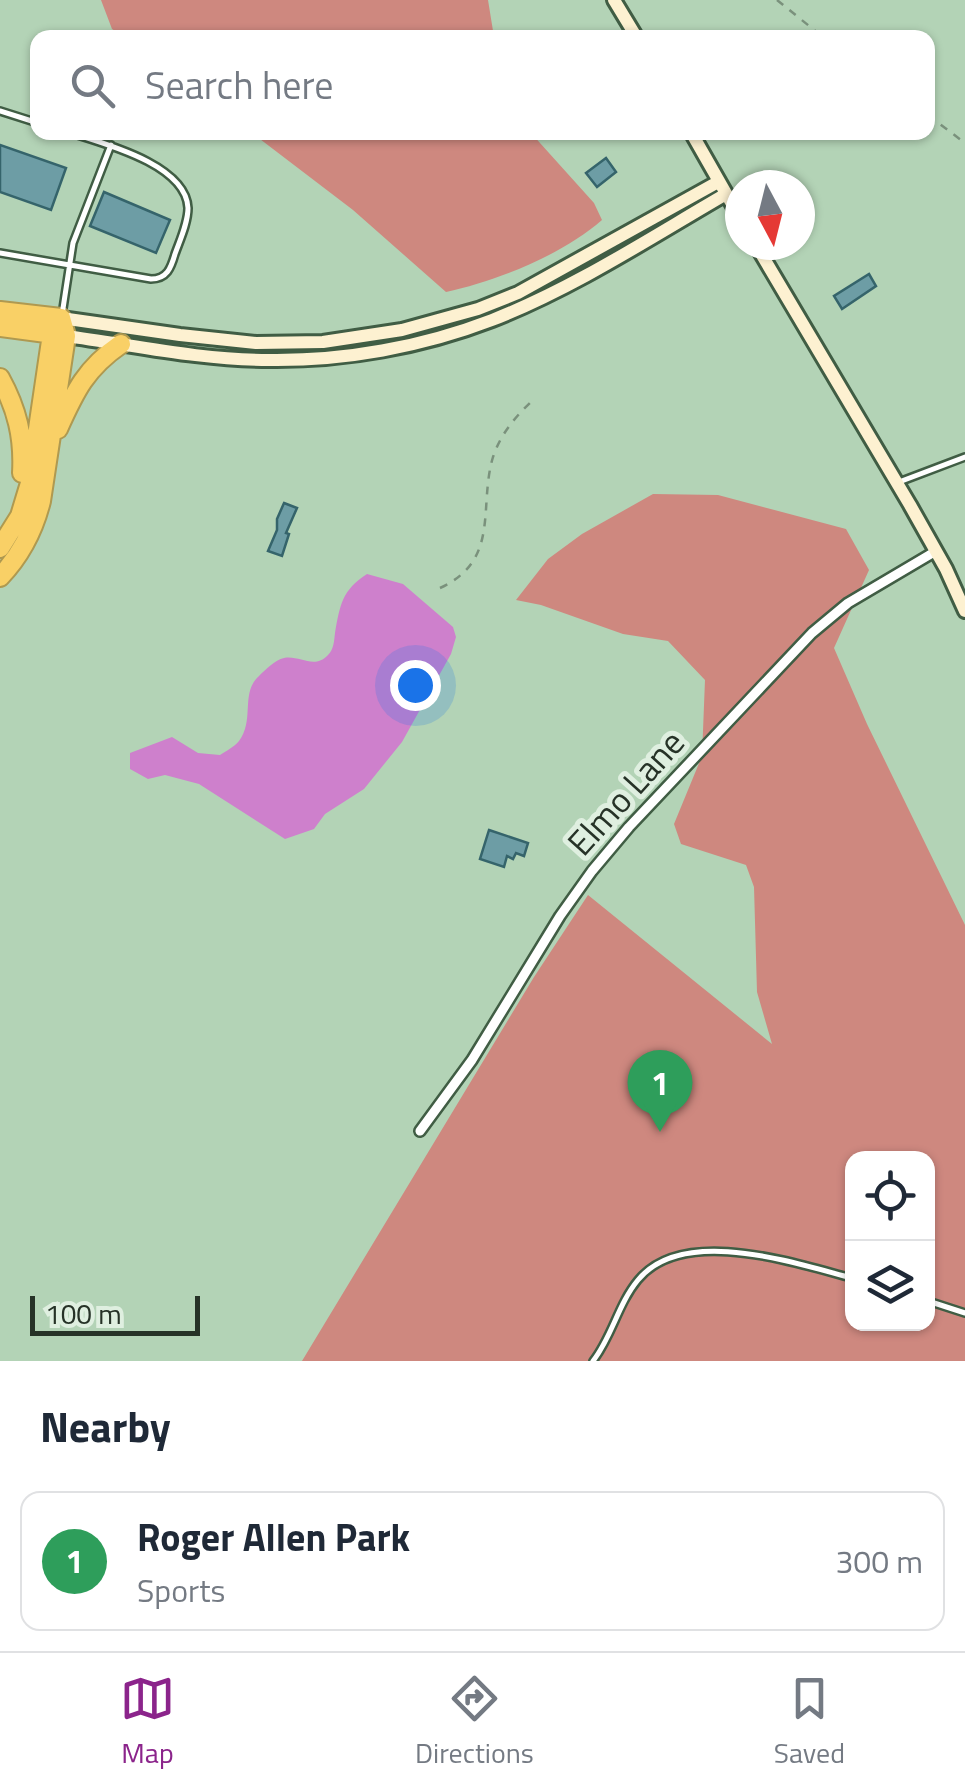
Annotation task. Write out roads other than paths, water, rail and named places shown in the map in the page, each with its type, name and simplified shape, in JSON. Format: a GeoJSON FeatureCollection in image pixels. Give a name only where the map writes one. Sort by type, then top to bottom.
{"type":"FeatureCollection","features":[{"type":"Feature","properties":{"kind":"highway"},"geometry":{"type":"LineString","coordinates":[[0,311],[60,329]]}},
{"type":"Feature","properties":{"kind":"highway"},"geometry":{"type":"LineString","coordinates":[[0,327],[60,329]]}},
{"type":"Feature","properties":{"kind":"highway"},"geometry":{"type":"LineString","coordinates":[[0,577],[37,518],[60,329]]}},
{"type":"Feature","properties":{"kind":"highway"},"geometry":{"type":"LineString","coordinates":[[3,543],[20,516],[30,483],[60,329]]}},
{"type":"Feature","properties":{"kind":"highway"},"geometry":{"type":"LineString","coordinates":[[46,468],[58,430],[82,380],[102,356],[120,344]]}},
{"type":"Feature","properties":{"kind":"highway"},"geometry":{"type":"LineString","coordinates":[[0,378],[15,408],[22,440],[22,478],[15,513],[3,543]]}},
{"type":"Feature","properties":{"kind":"street"},"geometry":{"type":"LineString","coordinates":[[614,0],[632,30]]}},
{"type":"Feature","properties":{"kind":"street"},"geometry":{"type":"LineString","coordinates":[[695,140],[725,193]]}},
{"type":"Feature","properties":{"kind":"street"},"geometry":{"type":"LineString","coordinates":[[60,329],[256,342],[323,342],[402,330],[478,309],[518,293],[722,188]]}},
{"type":"Feature","properties":{"kind":"street"},"geometry":{"type":"LineString","coordinates":[[60,329],[120,344],[230,358],[292,360],[353,355],[418,343],[490,321],[548,295],[722,188]]}},
{"type":"Feature","properties":{"kind":"street"},"geometry":{"type":"LineString","coordinates":[[765,260],[936,551],[965,610]]}},
{"type":"Feature","properties":{"kind":"street","name":"Elmo Lane"},"geometry":{"type":"LineString","coordinates":[[420,1131],[472,1060],[560,916],[629,828],[812,633],[848,603],[936,551]]}},
{"type":"Feature","properties":{"kind":"lane"},"geometry":{"type":"LineString","coordinates":[[0,110],[30,120]]}},
{"type":"Feature","properties":{"kind":"lane"},"geometry":{"type":"LineString","coordinates":[[0,252],[151,279],[166,275],[187,217],[182,188],[142,158],[94,140]]}},
{"type":"Feature","properties":{"kind":"lane"},"geometry":{"type":"LineString","coordinates":[[60,329],[78,228],[111,145]]}},
{"type":"Feature","properties":{"kind":"lane"},"geometry":{"type":"LineString","coordinates":[[896,483],[965,456]]}},
{"type":"Feature","properties":{"kind":"lane"},"geometry":{"type":"LineString","coordinates":[[593,1361],[630,1290],[648,1269],[669,1258],[714,1250],[845,1276]]}},
{"type":"Feature","properties":{"kind":"lane"},"geometry":{"type":"LineString","coordinates":[[935,1303],[965,1313]]}},
{"type":"Feature","properties":{"kind":"place","name":"Roger Allen Park"},"geometry":{"type":"Point","coordinates":[660,1132]}}]}
